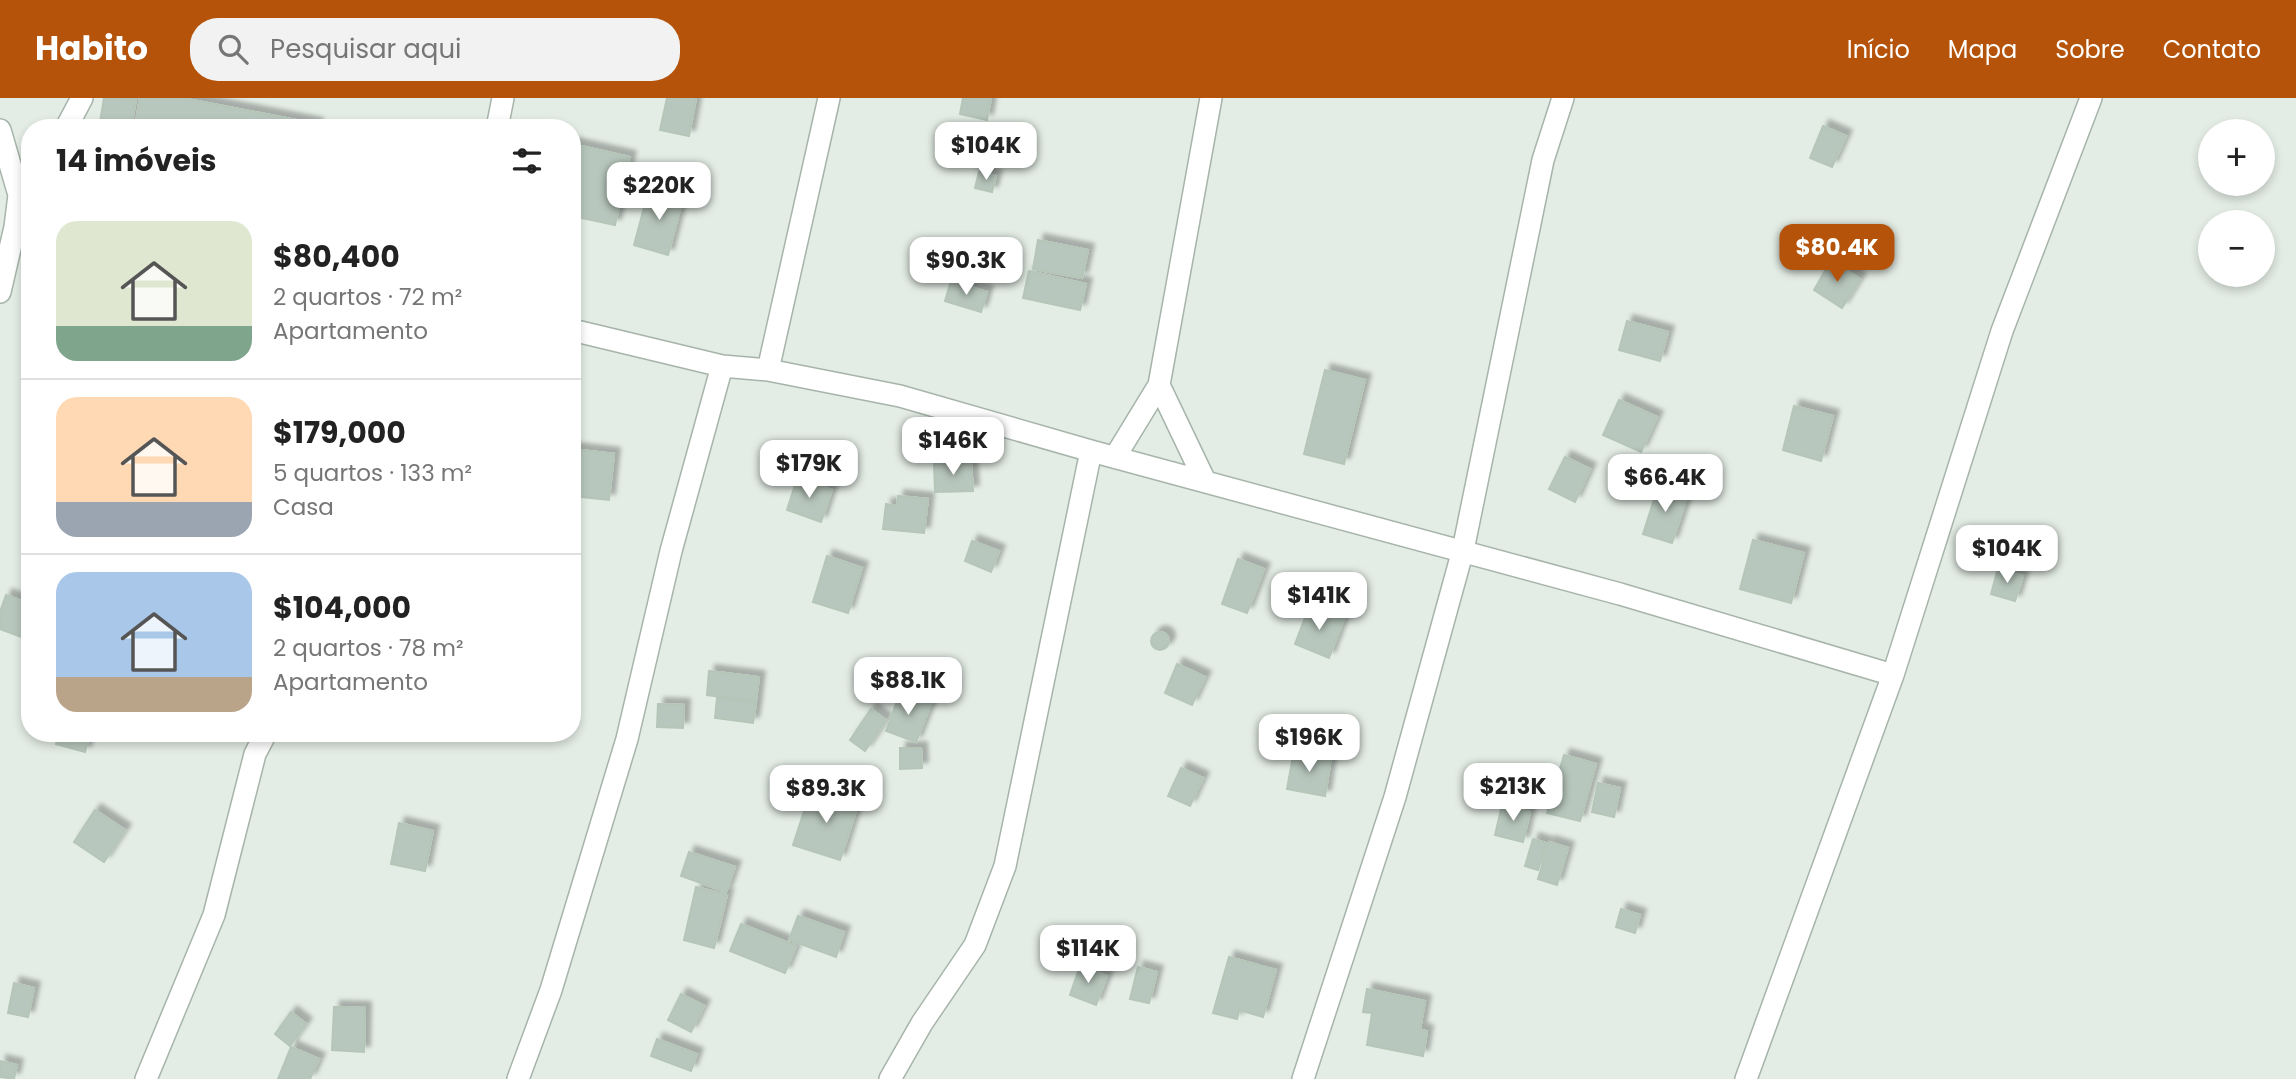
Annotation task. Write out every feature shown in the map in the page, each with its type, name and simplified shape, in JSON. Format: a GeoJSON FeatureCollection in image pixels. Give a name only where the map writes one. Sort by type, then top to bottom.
{"type":"FeatureCollection","features":[{"type":"Feature","properties":{"kind":"street"},"geometry":{"type":"LineString","coordinates":[[71,119],[82,98]]}},
{"type":"Feature","properties":{"kind":"street"},"geometry":{"type":"LineString","coordinates":[[499,119],[503,98]]}},
{"type":"Feature","properties":{"kind":"street"},"geometry":{"type":"LineString","coordinates":[[768,370],[829,98]]}},
{"type":"Feature","properties":{"kind":"street"},"geometry":{"type":"LineString","coordinates":[[1115,457],[1159,386],[1211,98]]}},
{"type":"Feature","properties":{"kind":"street"},"geometry":{"type":"LineString","coordinates":[[1303,1079],[1395,797],[1462,550],[1543,160],[1563,98]]}},
{"type":"Feature","properties":{"kind":"street"},"geometry":{"type":"LineString","coordinates":[[1746,1079],[1893,675],[2002,331],[2091,98]]}},
{"type":"Feature","properties":{"kind":"street"},"geometry":{"type":"LineString","coordinates":[[0,130],[21,180]]}},
{"type":"Feature","properties":{"kind":"street"},"geometry":{"type":"LineString","coordinates":[[0,292],[21,200]]}},
{"type":"Feature","properties":{"kind":"street"},"geometry":{"type":"LineString","coordinates":[[581,332],[722,366],[768,370],[901,396],[1091,451],[1462,550],[1893,675]]}},
{"type":"Feature","properties":{"kind":"street"},"geometry":{"type":"LineString","coordinates":[[518,1079],[551,990],[627,739],[671,551],[722,366]]}},
{"type":"Feature","properties":{"kind":"street"},"geometry":{"type":"LineString","coordinates":[[1159,386],[1204,480]]}},
{"type":"Feature","properties":{"kind":"street"},"geometry":{"type":"LineString","coordinates":[[890,1079],[922,1023],[975,946],[1005,866],[1091,451]]}},
{"type":"Feature","properties":{"kind":"street"},"geometry":{"type":"LineString","coordinates":[[146,1079],[214,915],[261,742]]}},
{"type":"Feature","properties":{"kind":"building"},"geometry":{"type":"Polygon","coordinates":[[[104,98],[136,99],[133,119],[100,119],[104,98]]]}},
{"type":"Feature","properties":{"kind":"building"},"geometry":{"type":"Polygon","coordinates":[[[140,98],[182,98],[291,119],[136,119],[140,98]]]}},
{"type":"Feature","properties":{"kind":"building"},"geometry":{"type":"Polygon","coordinates":[[[667,98],[696,98],[689,136],[660,130],[667,98]]]}},
{"type":"Feature","properties":{"kind":"building"},"geometry":{"type":"Polygon","coordinates":[[[963,98],[991,98],[987,120],[960,114],[963,98]]]}},
{"type":"Feature","properties":{"kind":"building"},"geometry":{"type":"Polygon","coordinates":[[[1823,126],[1846,136],[1832,167],[1810,158],[1823,126]]]}},
{"type":"Feature","properties":{"kind":"building"},"geometry":{"type":"Polygon","coordinates":[[[581,146],[630,157],[615,225],[581,218],[581,146]]]}},
{"type":"Feature","properties":{"kind":"building"},"geometry":{"type":"Polygon","coordinates":[[[979,172],[996,176],[992,192],[975,188],[979,172]]]}},
{"type":"Feature","properties":{"kind":"building"},"geometry":{"type":"Polygon","coordinates":[[[649,189],[683,198],[668,255],[634,245],[649,189]]]}},
{"type":"Feature","properties":{"kind":"building"},"geometry":{"type":"Polygon","coordinates":[[[1038,240],[1088,250],[1082,278],[1033,269],[1038,240]]]}},
{"type":"Feature","properties":{"kind":"building"},"geometry":{"type":"Polygon","coordinates":[[[1831,261],[1860,279],[1842,308],[1814,290],[1831,261]]]}},
{"type":"Feature","properties":{"kind":"building"},"geometry":{"type":"Polygon","coordinates":[[[1029,271],[1086,284],[1080,310],[1023,298],[1029,271]]]}},
{"type":"Feature","properties":{"kind":"building"},"geometry":{"type":"Polygon","coordinates":[[[951,281],[987,292],[981,312],[945,301],[951,281]]]}},
{"type":"Feature","properties":{"kind":"building"},"geometry":{"type":"Polygon","coordinates":[[[1627,321],[1668,332],[1660,361],[1619,350],[1627,321]]]}},
{"type":"Feature","properties":{"kind":"building"},"geometry":{"type":"Polygon","coordinates":[[[1325,370],[1365,380],[1344,464],[1304,454],[1325,370]]]}},
{"type":"Feature","properties":{"kind":"building"},"geometry":{"type":"Polygon","coordinates":[[[1619,400],[1657,417],[1641,452],[1603,435],[1619,400]]]}},
{"type":"Feature","properties":{"kind":"building"},"geometry":{"type":"Polygon","coordinates":[[[1794,406],[1833,416],[1821,461],[1783,450],[1794,406]]]}},
{"type":"Feature","properties":{"kind":"building"},"geometry":{"type":"Polygon","coordinates":[[[581,450],[614,454],[609,500],[581,497],[581,450]]]}},
{"type":"Feature","properties":{"kind":"building"},"geometry":{"type":"Polygon","coordinates":[[[1565,457],[1590,469],[1575,502],[1549,489],[1565,457]]]}},
{"type":"Feature","properties":{"kind":"building"},"geometry":{"type":"Polygon","coordinates":[[[971,462],[973,491],[935,492],[934,463],[971,462]]]}},
{"type":"Feature","properties":{"kind":"building"},"geometry":{"type":"Polygon","coordinates":[[[797,479],[832,490],[821,522],[787,510],[797,479]]]}},
{"type":"Feature","properties":{"kind":"building"},"geometry":{"type":"Polygon","coordinates":[[[1659,484],[1688,494],[1672,543],[1643,534],[1659,484]]]}},
{"type":"Feature","properties":{"kind":"building"},"geometry":{"type":"Polygon","coordinates":[[[898,496],[928,499],[924,533],[883,529],[886,504],[897,506],[898,496]]]}},
{"type":"Feature","properties":{"kind":"building"},"geometry":{"type":"Polygon","coordinates":[[[1753,540],[1804,553],[1791,603],[1740,589],[1753,540]]]}},
{"type":"Feature","properties":{"kind":"building"},"geometry":{"type":"Polygon","coordinates":[[[972,541],[999,551],[991,572],[965,561],[972,541]]]}},
{"type":"Feature","properties":{"kind":"building"},"geometry":{"type":"Polygon","coordinates":[[[827,556],[862,568],[848,613],[813,602],[827,556]]]}},
{"type":"Feature","properties":{"kind":"building"},"geometry":{"type":"Polygon","coordinates":[[[1238,559],[1264,569],[1247,613],[1222,604],[1238,559]]]}},
{"type":"Feature","properties":{"kind":"building"},"geometry":{"type":"Polygon","coordinates":[[[1998,568],[2023,576],[2015,601],[1991,594],[1998,568]]]}},
{"type":"Feature","properties":{"kind":"building"},"geometry":{"type":"Polygon","coordinates":[[[6,595],[21,601],[21,637],[0,629],[0,612],[6,595]]]}},
{"type":"Feature","properties":{"kind":"building"},"geometry":{"type":"Polygon","coordinates":[[[1310,605],[1344,619],[1329,658],[1295,644],[1310,605]]]}},
{"type":"Feature","properties":{"kind":"building"},"geometry":{"type":"Polygon","coordinates":[[[1156,632],[1164,632],[1169,641],[1167,648],[1156,650],[1151,645],[1151,637],[1156,632]]]}},
{"type":"Feature","properties":{"kind":"building"},"geometry":{"type":"Polygon","coordinates":[[[1177,664],[1205,677],[1192,705],[1165,693],[1177,664]]]}},
{"type":"Feature","properties":{"kind":"building"},"geometry":{"type":"Polygon","coordinates":[[[709,671],[759,677],[756,701],[707,695],[709,671]]]}},
{"type":"Feature","properties":{"kind":"building"},"geometry":{"type":"Polygon","coordinates":[[[900,693],[931,704],[916,742],[886,731],[900,693]]]}},
{"type":"Feature","properties":{"kind":"building"},"geometry":{"type":"Polygon","coordinates":[[[717,698],[756,703],[753,723],[715,718],[717,698]]]}},
{"type":"Feature","properties":{"kind":"building"},"geometry":{"type":"Polygon","coordinates":[[[658,704],[684,705],[683,728],[657,727],[658,704]]]}},
{"type":"Feature","properties":{"kind":"building"},"geometry":{"type":"Polygon","coordinates":[[[871,709],[886,720],[865,751],[850,740],[871,709]]]}},
{"type":"Feature","properties":{"kind":"building"},"geometry":{"type":"Polygon","coordinates":[[[57,742],[88,742],[85,752],[57,742]]]}},
{"type":"Feature","properties":{"kind":"building"},"geometry":{"type":"Polygon","coordinates":[[[900,748],[921,748],[922,768],[900,769],[900,748]]]}},
{"type":"Feature","properties":{"kind":"building"},"geometry":{"type":"Polygon","coordinates":[[[1294,751],[1331,758],[1325,796],[1287,789],[1294,751]]]}},
{"type":"Feature","properties":{"kind":"building"},"geometry":{"type":"Polygon","coordinates":[[[1564,755],[1596,764],[1580,821],[1547,813],[1564,755]]]}},
{"type":"Feature","properties":{"kind":"building"},"geometry":{"type":"Polygon","coordinates":[[[1181,768],[1203,778],[1190,806],[1168,796],[1181,768]]]}},
{"type":"Feature","properties":{"kind":"building"},"geometry":{"type":"Polygon","coordinates":[[[1598,783],[1620,788],[1614,817],[1592,812],[1598,783]]]}},
{"type":"Feature","properties":{"kind":"building"},"geometry":{"type":"Polygon","coordinates":[[[811,790],[858,805],[840,860],[793,845],[811,790]]]}},
{"type":"Feature","properties":{"kind":"building"},"geometry":{"type":"Polygon","coordinates":[[[1502,805],[1530,812],[1523,842],[1495,835],[1502,805]]]}},
{"type":"Feature","properties":{"kind":"building"},"geometry":{"type":"Polygon","coordinates":[[[95,810],[125,830],[104,862],[74,842],[95,810]]]}},
{"type":"Feature","properties":{"kind":"building"},"geometry":{"type":"Polygon","coordinates":[[[399,823],[433,831],[425,871],[391,864],[399,823]]]}},
{"type":"Feature","properties":{"kind":"building"},"geometry":{"type":"Polygon","coordinates":[[[1533,839],[1546,843],[1538,870],[1525,866],[1533,839]]]}},
{"type":"Feature","properties":{"kind":"building"},"geometry":{"type":"Polygon","coordinates":[[[1549,842],[1568,848],[1557,885],[1538,879],[1549,842]]]}},
{"type":"Feature","properties":{"kind":"building"},"geometry":{"type":"Polygon","coordinates":[[[689,852],[735,867],[726,892],[681,876],[689,852]]]}},
{"type":"Feature","properties":{"kind":"building"},"geometry":{"type":"Polygon","coordinates":[[[696,887],[727,895],[714,948],[684,940],[696,887]]]}},
{"type":"Feature","properties":{"kind":"building"},"geometry":{"type":"Polygon","coordinates":[[[1621,909],[1640,915],[1635,933],[1616,927],[1621,909]]]}},
{"type":"Feature","properties":{"kind":"building"},"geometry":{"type":"Polygon","coordinates":[[[798,916],[844,932],[836,957],[789,940],[798,916]]]}},
{"type":"Feature","properties":{"kind":"building"},"geometry":{"type":"Polygon","coordinates":[[[741,924],[796,946],[785,973],[730,951],[741,924]]]}},
{"type":"Feature","properties":{"kind":"building"},"geometry":{"type":"Polygon","coordinates":[[[1229,957],[1276,970],[1263,1017],[1239,1010],[1237,1019],[1213,1013],[1229,957]]]}},
{"type":"Feature","properties":{"kind":"building"},"geometry":{"type":"Polygon","coordinates":[[[1080,966],[1107,976],[1096,1005],[1070,995],[1080,966]]]}},
{"type":"Feature","properties":{"kind":"building"},"geometry":{"type":"Polygon","coordinates":[[[1138,967],[1157,972],[1149,1003],[1130,999],[1138,967]]]}},
{"type":"Feature","properties":{"kind":"building"},"geometry":{"type":"Polygon","coordinates":[[[14,983],[34,988],[28,1017],[8,1013],[14,983]]]}},
{"type":"Feature","properties":{"kind":"building"},"geometry":{"type":"Polygon","coordinates":[[[1367,989],[1425,1001],[1420,1030],[1427,1031],[1423,1056],[1367,1045],[1372,1013],[1363,1012],[1367,989]]]}},
{"type":"Feature","properties":{"kind":"building"},"geometry":{"type":"Polygon","coordinates":[[[681,994],[704,1006],[691,1032],[668,1020],[681,994]]]}},
{"type":"Feature","properties":{"kind":"building"},"geometry":{"type":"Polygon","coordinates":[[[334,1007],[365,1008],[364,1052],[332,1050],[334,1007]]]}},
{"type":"Feature","properties":{"kind":"building"},"geometry":{"type":"Polygon","coordinates":[[[291,1012],[306,1024],[290,1046],[275,1034],[291,1012]]]}},
{"type":"Feature","properties":{"kind":"building"},"geometry":{"type":"Polygon","coordinates":[[[657,1039],[697,1054],[691,1071],[651,1056],[657,1039]]]}},
{"type":"Feature","properties":{"kind":"building"},"geometry":{"type":"Polygon","coordinates":[[[291,1047],[319,1059],[310,1079],[278,1079],[291,1047]]]}},
{"type":"Feature","properties":{"kind":"building"},"geometry":{"type":"Polygon","coordinates":[[[0,1061],[17,1065],[14,1079],[0,1077],[0,1061]]]}}]}
